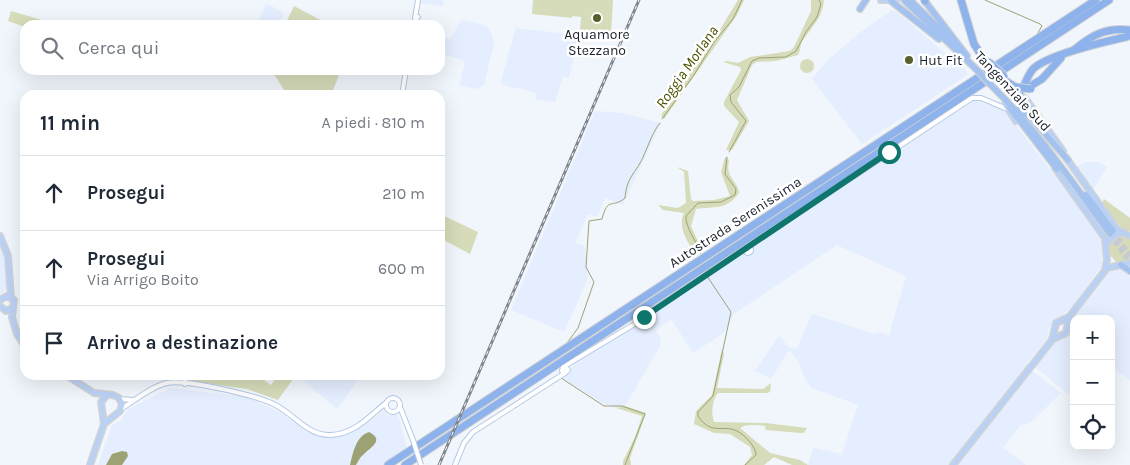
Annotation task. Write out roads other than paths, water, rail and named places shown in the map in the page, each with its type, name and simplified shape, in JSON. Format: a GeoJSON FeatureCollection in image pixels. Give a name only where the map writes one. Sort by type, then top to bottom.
{"type":"FeatureCollection","features":[{"type":"Feature","properties":{"kind":"highway"},"geometry":{"type":"LineString","coordinates":[[860,10],[866,0]]}},
{"type":"Feature","properties":{"kind":"highway","name":"Tangenziale Sud"},"geometry":{"type":"LineString","coordinates":[[904,0],[967,58]]}},
{"type":"Feature","properties":{"kind":"highway","name":"Tangenziale Sud"},"geometry":{"type":"LineString","coordinates":[[910,0],[993,85],[1043,142],[1111,233],[1050,147],[1020,109],[993,85]]}},
{"type":"Feature","properties":{"kind":"highway"},"geometry":{"type":"LineString","coordinates":[[925,0],[967,58]]}},
{"type":"Feature","properties":{"kind":"highway"},"geometry":{"type":"LineString","coordinates":[[963,0],[974,44],[988,63],[1016,86],[1032,87],[1043,83],[1059,65],[1069,58],[1130,40]]}},
{"type":"Feature","properties":{"kind":"highway"},"geometry":{"type":"LineString","coordinates":[[1052,28],[1090,0]]}},
{"type":"Feature","properties":{"kind":"highway","name":"Autostrada Serenissima"},"geometry":{"type":"LineString","coordinates":[[388,465],[1096,0]]}},
{"type":"Feature","properties":{"kind":"highway","name":"Autostrada Serenissima"},"geometry":{"type":"LineString","coordinates":[[405,465],[1109,0]]}},
{"type":"Feature","properties":{"kind":"highway"},"geometry":{"type":"LineString","coordinates":[[1064,29],[1115,0]]}},
{"type":"Feature","properties":{"kind":"highway"},"geometry":{"type":"LineString","coordinates":[[894,1],[967,58]]}},
{"type":"Feature","properties":{"kind":"highway"},"geometry":{"type":"LineString","coordinates":[[1032,87],[1042,79],[1054,64],[1097,33],[1113,29],[1130,30]]}},
{"type":"Feature","properties":{"kind":"highway"},"geometry":{"type":"LineString","coordinates":[[1015,97],[1022,90],[1029,74],[1036,66],[1069,53],[1130,36]]}},
{"type":"Feature","properties":{"kind":"highway"},"geometry":{"type":"LineString","coordinates":[[993,85],[1057,169]]}},
{"type":"Feature","properties":{"kind":"highway"},"geometry":{"type":"LineString","coordinates":[[1020,109],[1032,119],[1068,160]]}},
{"type":"Feature","properties":{"kind":"highway"},"geometry":{"type":"LineString","coordinates":[[1121,265],[1130,271]]}},
{"type":"Feature","properties":{"kind":"main road"},"geometry":{"type":"LineString","coordinates":[[881,0],[894,1]]}},
{"type":"Feature","properties":{"kind":"main road"},"geometry":{"type":"LineString","coordinates":[[1015,97],[1026,100],[1117,229],[1130,234]]}},
{"type":"Feature","properties":{"kind":"main road"},"geometry":{"type":"LineString","coordinates":[[1004,106],[1057,169],[1105,237],[1107,244],[1105,270]]}},
{"type":"Feature","properties":{"kind":"main road"},"geometry":{"type":"LineString","coordinates":[[1107,244],[1113,236],[1124,233]]}},
{"type":"Feature","properties":{"kind":"main road"},"geometry":{"type":"LineString","coordinates":[[0,236],[8,262],[4,298],[14,302],[12,317]]}},
{"type":"Feature","properties":{"kind":"main road"},"geometry":{"type":"LineString","coordinates":[[1107,255],[1112,262],[1121,265]]}},
{"type":"Feature","properties":{"kind":"main road"},"geometry":{"type":"LineString","coordinates":[[1052,340],[1055,324],[1064,323],[1105,270],[1111,266],[1130,263]]}},
{"type":"Feature","properties":{"kind":"main road"},"geometry":{"type":"LineString","coordinates":[[0,306],[12,317],[20,338]]}},
{"type":"Feature","properties":{"kind":"main road"},"geometry":{"type":"LineString","coordinates":[[6,310],[12,308]]}},
{"type":"Feature","properties":{"kind":"main road"},"geometry":{"type":"LineString","coordinates":[[953,465],[1052,340],[1067,332],[1064,323]]}},
{"type":"Feature","properties":{"kind":"main road"},"geometry":{"type":"LineString","coordinates":[[1054,331],[1060,336]]}},
{"type":"Feature","properties":{"kind":"main road"},"geometry":{"type":"LineString","coordinates":[[74,380],[94,393],[120,399],[121,409],[104,424],[90,465]]}},
{"type":"Feature","properties":{"kind":"main road"},"geometry":{"type":"LineString","coordinates":[[94,393],[103,412],[104,424]]}},
{"type":"Feature","properties":{"kind":"main road"},"geometry":{"type":"LineString","coordinates":[[101,406],[102,400],[109,395]]}},
{"type":"Feature","properties":{"kind":"main road"},"geometry":{"type":"LineString","coordinates":[[103,412],[112,415]]}},
{"type":"Feature","properties":{"kind":"street"},"geometry":{"type":"LineString","coordinates":[[416,20],[418,0]]}},
{"type":"Feature","properties":{"kind":"street"},"geometry":{"type":"LineString","coordinates":[[403,90],[405,75]]}},
{"type":"Feature","properties":{"kind":"street"},"geometry":{"type":"LineString","coordinates":[[455,465],[464,443],[473,432],[553,381],[578,358],[616,333],[646,319],[655,310],[740,252],[972,98],[981,98],[1004,106]]}},
{"type":"Feature","properties":{"kind":"street"},"geometry":{"type":"LineString","coordinates":[[183,384],[184,380]]}},
{"type":"Feature","properties":{"kind":"street"},"geometry":{"type":"LineString","coordinates":[[121,409],[166,384],[183,384],[260,397],[277,406],[302,426],[324,434],[343,433],[354,429],[390,399],[396,399],[421,465]]}},
{"type":"Feature","properties":{"kind":"street"},"geometry":{"type":"LineString","coordinates":[[120,399],[127,401],[137,399]]}},
{"type":"Feature","properties":{"kind":"street"},"geometry":{"type":"LineString","coordinates":[[386,403],[387,409]]}},
{"type":"Feature","properties":{"kind":"street"},"geometry":{"type":"LineString","coordinates":[[378,410],[387,409],[392,412],[399,409]]}},
{"type":"Feature","properties":{"kind":"waterway","name":"Roggia Morlana"},"geometry":{"type":"LineString","coordinates":[[662,119],[694,75],[714,42],[733,19],[742,0]]}},
{"type":"Feature","properties":{"kind":"waterway"},"geometry":{"type":"LineString","coordinates":[[729,152],[746,121],[731,102],[730,95],[739,87],[752,61],[759,58],[786,57],[796,51],[817,17],[821,4],[819,0]]}},
{"type":"Feature","properties":{"kind":"waterway"},"geometry":{"type":"LineString","coordinates":[[985,0],[1040,24],[1042,26],[1036,36]]}},
{"type":"Feature","properties":{"kind":"waterway","name":"Roggia Morlana"},"geometry":{"type":"LineString","coordinates":[[567,343],[578,328],[594,282],[586,267],[589,221],[602,219],[608,205],[625,198],[630,179],[660,123]]}},
{"type":"Feature","properties":{"kind":"waterway"},"geometry":{"type":"LineString","coordinates":[[701,254],[689,230],[686,216],[698,203],[721,202],[735,195],[736,189],[725,174],[727,157]]}},
{"type":"Feature","properties":{"kind":"waterway"},"geometry":{"type":"LineString","coordinates":[[707,276],[731,312],[713,396],[698,412],[698,416],[712,428],[732,429],[747,438],[754,448],[756,455],[745,465]]}},
{"type":"Feature","properties":{"kind":"waterway","name":"Roggia Morlana"},"geometry":{"type":"LineString","coordinates":[[561,378],[604,406],[622,406],[645,414],[625,465]]}},
{"type":"Feature","properties":{"kind":"waterway"},"geometry":{"type":"LineString","coordinates":[[998,413],[1011,396]]}},
{"type":"Feature","properties":{"kind":"tunnel"},"geometry":{"type":"LineString","coordinates":[[1113,231],[1130,256]]}},
{"type":"Feature","properties":{"kind":"tunnel"},"geometry":{"type":"LineString","coordinates":[[1110,234],[1130,263]]}},
{"type":"Feature","properties":{"kind":"railway"},"geometry":{"type":"LineString","coordinates":[[439,465],[639,0]]}},
{"type":"Feature","properties":{"kind":"place","name":"Aquamore Stezzano"},"geometry":{"type":"Point","coordinates":[597,18]}},
{"type":"Feature","properties":{"kind":"place","name":"Hut Fit"},"geometry":{"type":"Point","coordinates":[909,60]}}]}
